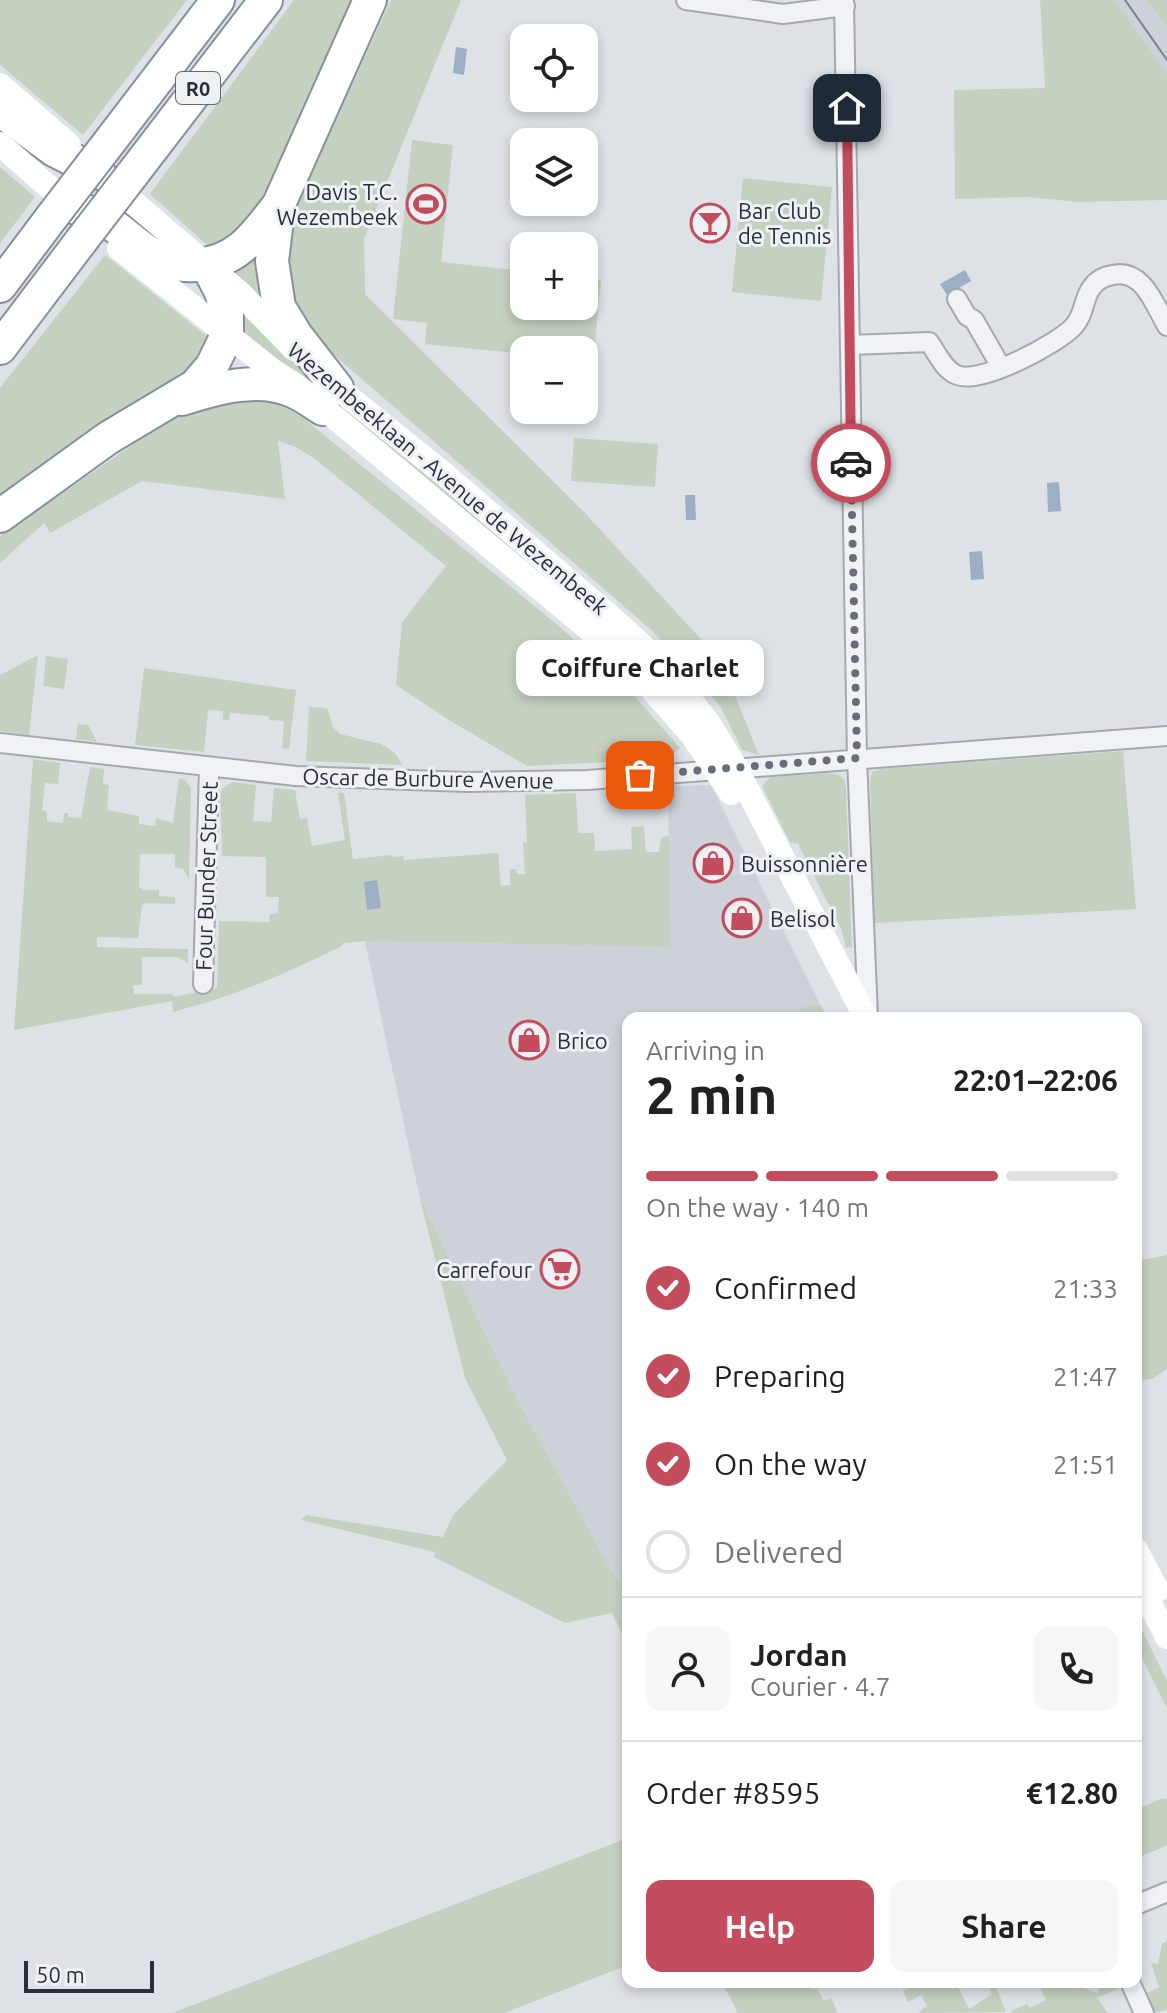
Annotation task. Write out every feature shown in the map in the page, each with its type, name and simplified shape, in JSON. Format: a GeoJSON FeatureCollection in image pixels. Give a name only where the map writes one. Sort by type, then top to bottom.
{"type":"FeatureCollection","features":[{"type":"Feature","properties":{"kind":"highway","name":"R0"},"geometry":{"type":"LineString","coordinates":[[0,286],[100,163],[218,0]]}},
{"type":"Feature","properties":{"kind":"highway","name":"R0"},"geometry":{"type":"LineString","coordinates":[[0,348],[266,0]]}},
{"type":"Feature","properties":{"kind":"highway"},"geometry":{"type":"LineString","coordinates":[[62,212],[91,211],[110,221],[158,258],[184,265],[207,265],[230,258],[250,242],[279,204],[370,0]]}},
{"type":"Feature","properties":{"kind":"highway"},"geometry":{"type":"LineString","coordinates":[[0,110],[54,150],[100,163]]}},
{"type":"Feature","properties":{"kind":"highway"},"geometry":{"type":"LineString","coordinates":[[279,204],[272,261],[279,307],[330,398]]}},
{"type":"Feature","properties":{"kind":"highway"},"geometry":{"type":"LineString","coordinates":[[0,516],[108,438],[195,386],[212,366],[227,335],[227,313],[221,292],[207,265]]}},
{"type":"Feature","properties":{"kind":"highway"},"geometry":{"type":"LineString","coordinates":[[171,402],[210,390],[255,385],[330,398]]}},
{"type":"Feature","properties":{"kind":"main road","name":"Wezembeeklaan - Avenue de Wezembeek"},"geometry":{"type":"LineString","coordinates":[[0,85],[100,163],[241,294],[310,365],[330,398]]}},
{"type":"Feature","properties":{"kind":"main road","name":"Wezembeeklaan - Avenue de Wezembeek"},"geometry":{"type":"LineString","coordinates":[[0,144],[62,212],[272,370],[297,386],[330,398],[444,474],[644,646],[708,722],[737,803],[844,1012]]}},
{"type":"Feature","properties":{"kind":"main road","name":"Wezembeeklaan - Avenue de Wezembeek"},"geometry":{"type":"LineString","coordinates":[[726,769],[864,1012]]}},
{"type":"Feature","properties":{"kind":"main road"},"geometry":{"type":"LineString","coordinates":[[1142,1562],[1167,1610]]}},
{"type":"Feature","properties":{"kind":"main road"},"geometry":{"type":"LineString","coordinates":[[1142,1593],[1167,1637]]}},
{"type":"Feature","properties":{"kind":"street"},"geometry":{"type":"LineString","coordinates":[[686,0],[783,14],[844,3],[857,758],[867,1012]]}},
{"type":"Feature","properties":{"kind":"street"},"geometry":{"type":"LineString","coordinates":[[850,345],[929,342],[948,369],[958,376],[976,377],[1068,332],[1083,314],[1092,287],[1104,277],[1112,275],[1128,275],[1142,284],[1167,326]]}},
{"type":"Feature","properties":{"kind":"street"},"geometry":{"type":"LineString","coordinates":[[957,299],[967,316],[974,320],[1001,367]]}},
{"type":"Feature","properties":{"kind":"street","name":"Oscar de Burbure Avenue"},"geometry":{"type":"LineString","coordinates":[[0,743],[296,776],[467,782],[587,780],[1167,736]]}},
{"type":"Feature","properties":{"kind":"street","name":"Four Bunder Street"},"geometry":{"type":"LineString","coordinates":[[203,984],[209,768]]}},
{"type":"Feature","properties":{"kind":"street"},"geometry":{"type":"LineString","coordinates":[[1142,1902],[1167,1892]]}},
{"type":"Feature","properties":{"kind":"street"},"geometry":{"type":"LineString","coordinates":[[1133,1988],[1144,2013]]}},
{"type":"Feature","properties":{"kind":"shaded area"},"geometry":{"type":"Polygon","coordinates":[[[1115,0],[1147,0],[1167,28],[1167,74],[1115,0]]]}},
{"type":"Feature","properties":{"kind":"shaded area"},"geometry":{"type":"Polygon","coordinates":[[[711,785],[824,1012],[622,1012],[622,1584],[616,1579],[518,1401],[420,1199],[365,941],[670,947],[668,786],[711,785]]]}},
{"type":"Feature","properties":{"kind":"green space"},"geometry":{"type":"Polygon","coordinates":[[[0,0],[187,0],[83,135],[0,65],[0,0]]]}},
{"type":"Feature","properties":{"kind":"green space"},"geometry":{"type":"Polygon","coordinates":[[[294,0],[356,0],[260,212],[218,255],[150,194],[294,0]]]}},
{"type":"Feature","properties":{"kind":"green space"},"geometry":{"type":"Polygon","coordinates":[[[391,0],[461,0],[364,239],[365,294],[584,512],[721,661],[759,755],[742,750],[720,706],[649,628],[311,335],[293,314],[282,237],[391,0]]]}},
{"type":"Feature","properties":{"kind":"green space"},"geometry":{"type":"Polygon","coordinates":[[[1040,0],[1115,0],[1167,74],[1167,200],[1077,202],[1029,197],[955,199],[954,90],[1045,88],[1040,0]]]}},
{"type":"Feature","properties":{"kind":"green space"},"geometry":{"type":"Polygon","coordinates":[[[1147,0],[1167,0],[1167,28],[1147,0]]]}},
{"type":"Feature","properties":{"kind":"green space","name":"Davis T.C. Wezembeek"},"geometry":{"type":"Polygon","coordinates":[[[412,140],[453,145],[441,262],[510,269],[510,320],[597,320],[596,336],[510,336],[510,353],[425,344],[427,323],[393,319],[412,140]]]}},
{"type":"Feature","properties":{"kind":"green space"},"geometry":{"type":"Polygon","coordinates":[[[0,167],[35,197],[0,243],[0,167]]]}},
{"type":"Feature","properties":{"kind":"green space"},"geometry":{"type":"Polygon","coordinates":[[[743,178],[832,187],[821,301],[732,292],[743,178]]]}},
{"type":"Feature","properties":{"kind":"green space"},"geometry":{"type":"Polygon","coordinates":[[[267,235],[269,307],[224,270],[267,235]]]}},
{"type":"Feature","properties":{"kind":"green space"},"geometry":{"type":"Polygon","coordinates":[[[105,255],[214,342],[192,372],[0,502],[0,388],[105,255]]]}},
{"type":"Feature","properties":{"kind":"green space","name":"Davis T.C. Wezembeek"},"geometry":{"type":"Polygon","coordinates":[[[598,280],[601,280],[598,311],[598,280]]]}},
{"type":"Feature","properties":{"kind":"green space"},"geometry":{"type":"Polygon","coordinates":[[[232,306],[611,628],[679,696],[235,326],[232,306]]]}},
{"type":"Feature","properties":{"kind":"green space"},"geometry":{"type":"Polygon","coordinates":[[[221,398],[282,401],[559,626],[630,691],[680,748],[668,759],[527,766],[396,685],[402,622],[446,566],[315,459],[296,447],[278,441],[285,499],[142,481],[50,533],[44,523],[0,563],[0,536],[166,422],[221,398]]]}},
{"type":"Feature","properties":{"kind":"green space"},"geometry":{"type":"Polygon","coordinates":[[[574,438],[658,444],[655,487],[571,481],[574,438]]]}},
{"type":"Feature","properties":{"kind":"green space"},"geometry":{"type":"Polygon","coordinates":[[[38,655],[29,735],[0,731],[0,675],[38,655]]]}},
{"type":"Feature","properties":{"kind":"green space"},"geometry":{"type":"Polygon","coordinates":[[[46,656],[68,659],[64,689],[43,686],[46,656]]]}},
{"type":"Feature","properties":{"kind":"green space"},"geometry":{"type":"Polygon","coordinates":[[[144,668],[296,690],[289,749],[282,748],[284,721],[269,720],[269,716],[230,713],[229,720],[223,720],[223,711],[208,710],[204,752],[135,745],[144,668]]]}},
{"type":"Feature","properties":{"kind":"green space"},"geometry":{"type":"Polygon","coordinates":[[[309,707],[327,708],[333,727],[340,734],[381,744],[394,752],[403,765],[306,761],[309,707]]]}},
{"type":"Feature","properties":{"kind":"green space"},"geometry":{"type":"Polygon","coordinates":[[[78,724],[88,725],[97,742],[76,739],[78,724]]]}},
{"type":"Feature","properties":{"kind":"green space"},"geometry":{"type":"Polygon","coordinates":[[[1123,751],[1136,909],[874,923],[872,772],[879,769],[1123,751]]]}},
{"type":"Feature","properties":{"kind":"green space"},"geometry":{"type":"Polygon","coordinates":[[[33,759],[60,763],[58,784],[45,783],[42,810],[47,812],[47,821],[63,823],[64,813],[68,813],[68,817],[81,818],[90,767],[104,769],[103,784],[109,785],[107,810],[139,816],[139,824],[155,826],[156,818],[173,823],[179,778],[191,788],[189,879],[183,869],[175,867],[175,854],[140,854],[139,887],[159,890],[159,896],[175,897],[175,904],[142,905],[138,938],[97,937],[97,947],[188,949],[188,963],[178,957],[142,957],[142,985],[133,985],[134,994],[173,994],[173,997],[217,988],[219,921],[269,922],[270,914],[278,913],[279,897],[266,897],[266,857],[222,856],[220,794],[232,782],[256,785],[253,821],[271,822],[274,788],[295,790],[300,819],[307,818],[312,846],[345,840],[338,793],[344,793],[353,859],[392,855],[403,856],[404,860],[498,853],[501,886],[510,885],[510,869],[516,869],[517,874],[525,874],[525,795],[576,793],[578,833],[594,833],[595,851],[632,849],[631,827],[644,826],[646,852],[659,852],[661,837],[669,836],[670,947],[343,943],[259,984],[173,1012],[172,1001],[14,1030],[33,759]]]}},
{"type":"Feature","properties":{"kind":"green space"},"geometry":{"type":"Polygon","coordinates":[[[839,775],[845,781],[846,789],[852,947],[846,948],[842,931],[798,844],[790,842],[762,786],[770,777],[839,775]]]}},
{"type":"Feature","properties":{"kind":"green space"},"geometry":{"type":"Polygon","coordinates":[[[814,1005],[821,1006],[824,1012],[799,1012],[814,1005]]]}},
{"type":"Feature","properties":{"kind":"green space"},"geometry":{"type":"Polygon","coordinates":[[[420,1199],[518,1401],[616,1579],[622,1584],[622,1634],[612,1613],[565,1623],[434,1557],[435,1552],[301,1520],[306,1515],[443,1537],[453,1515],[507,1460],[465,1378],[420,1199]]]}},
{"type":"Feature","properties":{"kind":"green space"},"geometry":{"type":"Polygon","coordinates":[[[1167,1255],[1167,1369],[1152,1379],[1142,1380],[1142,1260],[1167,1255]]]}},
{"type":"Feature","properties":{"kind":"green space"},"geometry":{"type":"Polygon","coordinates":[[[1142,1630],[1167,1681],[1167,1708],[1142,1658],[1142,1630]]]}},
{"type":"Feature","properties":{"kind":"green space"},"geometry":{"type":"Polygon","coordinates":[[[1162,1798],[1167,1799],[1167,1845],[1142,1856],[1142,1807],[1162,1798]]]}},
{"type":"Feature","properties":{"kind":"green space"},"geometry":{"type":"Polygon","coordinates":[[[622,1840],[622,1967],[504,2013],[172,2013],[622,1840]]]}},
{"type":"Feature","properties":{"kind":"green space"},"geometry":{"type":"Polygon","coordinates":[[[1167,1938],[1167,2010],[1153,2013],[1147,1993],[1159,1987],[1151,1963],[1158,1964],[1162,1943],[1167,1938]]]}},
{"type":"Feature","properties":{"kind":"green space"},"geometry":{"type":"Polygon","coordinates":[[[725,1988],[817,1988],[824,2001],[831,1998],[838,2013],[738,2013],[725,1988]]]}},
{"type":"Feature","properties":{"kind":"green space"},"geometry":{"type":"Polygon","coordinates":[[[909,1988],[958,1988],[969,2009],[992,1994],[990,1988],[996,1988],[1006,2012],[920,2013],[927,2006],[921,1995],[908,2002],[903,1991],[909,1988]]]}},
{"type":"Feature","properties":{"kind":"green space"},"geometry":{"type":"Polygon","coordinates":[[[1040,1988],[1084,1988],[1097,1993],[1099,1988],[1120,1988],[1097,1998],[1108,2013],[1011,2011],[1027,2004],[1030,2008],[1046,2000],[1040,1988]]]}},
{"type":"Feature","properties":{"kind":"water"},"geometry":{"type":"Polygon","coordinates":[[[456,47],[467,49],[464,75],[453,73],[456,47]]]}},
{"type":"Feature","properties":{"kind":"water"},"geometry":{"type":"Polygon","coordinates":[[[965,270],[971,281],[947,295],[940,284],[965,270]]]}},
{"type":"Feature","properties":{"kind":"water"},"geometry":{"type":"Polygon","coordinates":[[[1059,482],[1061,511],[1048,512],[1047,483],[1059,482]]]}},
{"type":"Feature","properties":{"kind":"water"},"geometry":{"type":"Polygon","coordinates":[[[685,495],[695,495],[696,520],[686,520],[685,495]]]}},
{"type":"Feature","properties":{"kind":"water"},"geometry":{"type":"Polygon","coordinates":[[[982,551],[984,579],[971,580],[969,552],[982,551]]]}},
{"type":"Feature","properties":{"kind":"water"},"geometry":{"type":"Polygon","coordinates":[[[377,880],[381,908],[367,910],[364,882],[377,880]]]}},
{"type":"Feature","properties":{"kind":"tram line"},"geometry":{"type":"LineString","coordinates":[[1125,0],[1167,60]]}},
{"type":"Feature","properties":{"kind":"way so far"},"geometry":{"type":"LineString","coordinates":[[640,775],[857,758],[851,463]]}},
{"type":"Feature","properties":{"kind":"place","name":"Davis T.C. Wezembeek"},"geometry":{"type":"Point","coordinates":[426,204]}},
{"type":"Feature","properties":{"kind":"place","name":"Bar Club de Tennis"},"geometry":{"type":"Point","coordinates":[710,223]}},
{"type":"Feature","properties":{"kind":"place","name":"Coiffure Charlet"},"geometry":{"type":"Point","coordinates":[640,775]}},
{"type":"Feature","properties":{"kind":"place","name":"Buissonnière"},"geometry":{"type":"Point","coordinates":[713,863]}},
{"type":"Feature","properties":{"kind":"place","name":"Belisol"},"geometry":{"type":"Point","coordinates":[742,918]}},
{"type":"Feature","properties":{"kind":"place","name":"Brico"},"geometry":{"type":"Point","coordinates":[529,1040]}},
{"type":"Feature","properties":{"kind":"place","name":"Carrefour"},"geometry":{"type":"Point","coordinates":[560,1269]}},
{"type":"Feature","properties":{"kind":"route"},"geometry":{"type":"LineString","coordinates":[[847,108],[851,463]]}}]}
